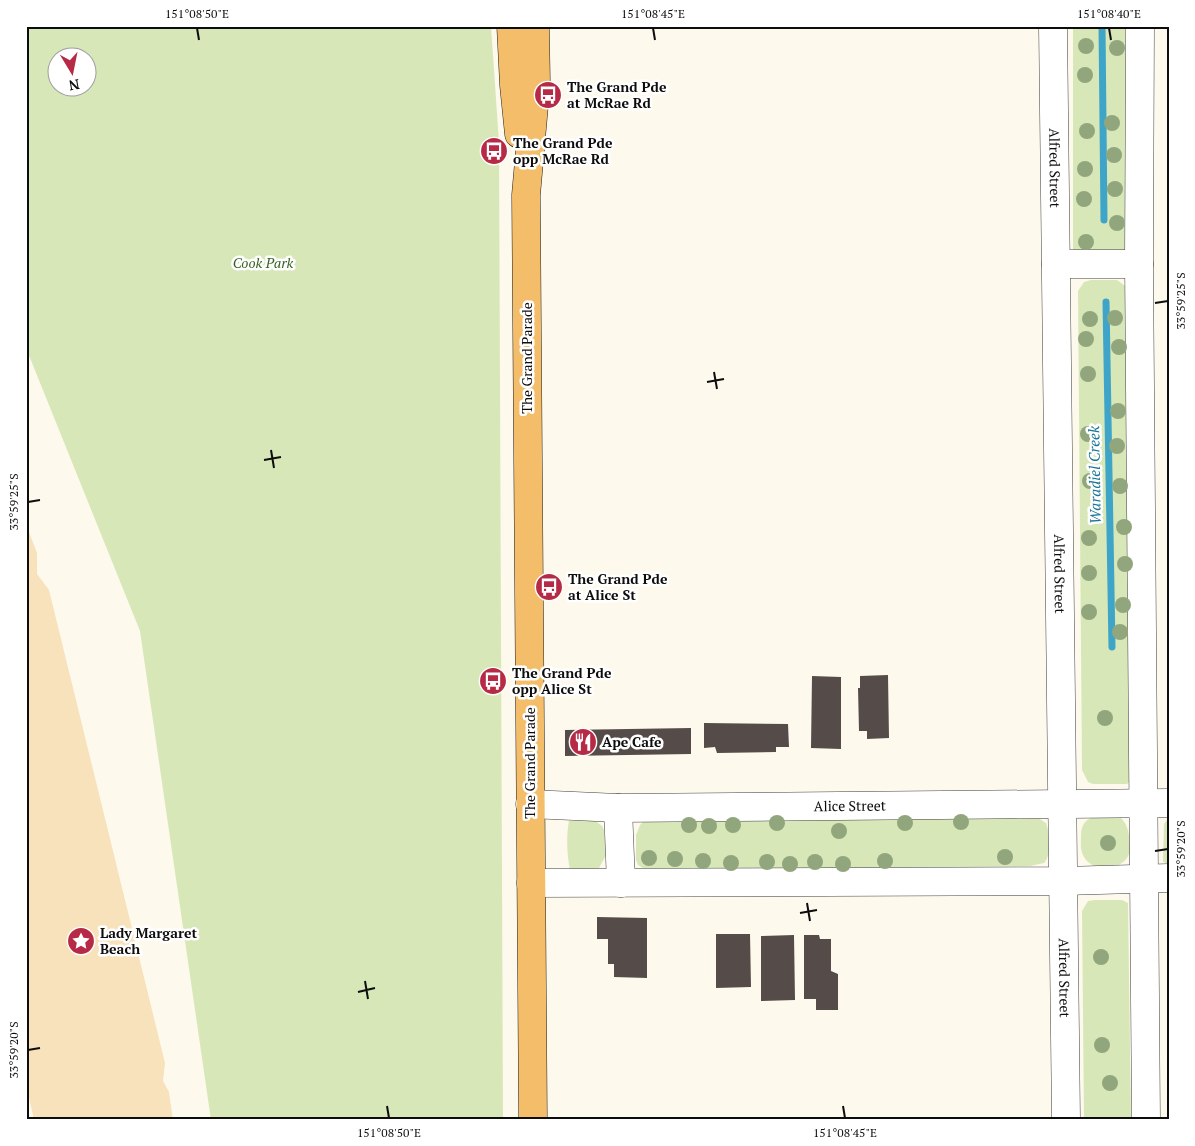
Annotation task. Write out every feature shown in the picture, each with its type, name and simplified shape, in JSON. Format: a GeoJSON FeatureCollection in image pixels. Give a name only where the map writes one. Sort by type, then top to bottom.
{"type":"FeatureCollection","features":[{"type":"Feature","properties":{"kind":"main road","name":"The Grand Parade"},"geometry":{"type":"LineString","coordinates":[[511,26],[514,86],[526,195]]}},
{"type":"Feature","properties":{"kind":"main road","name":"The Grand Parade"},"geometry":{"type":"LineString","coordinates":[[533,1120],[526,195],[536,83],[536,26]]}},
{"type":"Feature","properties":{"kind":"street","name":"Alfred Street"},"geometry":{"type":"LineString","coordinates":[[1053,26],[1066,1120]]}},
{"type":"Feature","properties":{"kind":"street"},"geometry":{"type":"LineString","coordinates":[[1140,26],[1139,264],[1156,803],[1156,878],[1146,1120]]}},
{"type":"Feature","properties":{"kind":"street"},"geometry":{"type":"LineString","coordinates":[[1056,264],[1139,264]]}},
{"type":"Feature","properties":{"kind":"street","name":"Alice Street"},"geometry":{"type":"LineString","coordinates":[[530,804],[618,808],[1156,803]]}},
{"type":"Feature","properties":{"kind":"street"},"geometry":{"type":"LineString","coordinates":[[618,808],[621,883]]}},
{"type":"Feature","properties":{"kind":"street"},"geometry":{"type":"LineString","coordinates":[[531,883],[1064,881],[1156,878]]}},
{"type":"Feature","properties":{"kind":"green space","name":"Cook Park"},"geometry":{"type":"Polygon","coordinates":[[[26,26],[491,26],[499,143],[503,1120],[211,1120],[140,631],[26,348],[26,26]]]}},
{"type":"Feature","properties":{"kind":"green space"},"geometry":{"type":"Polygon","coordinates":[[[1073,26],[1125,26],[1126,246],[1124,252],[1076,255],[1073,250],[1073,26]]]}},
{"type":"Feature","properties":{"kind":"green space"},"geometry":{"type":"Polygon","coordinates":[[[1091,280],[1117,280],[1128,288],[1131,781],[1127,784],[1093,784],[1088,782],[1082,770],[1078,291],[1084,282],[1091,280]]]}},
{"type":"Feature","properties":{"kind":"green space"},"geometry":{"type":"Polygon","coordinates":[[[1035,816],[1046,823],[1049,849],[1044,863],[1030,866],[648,871],[638,865],[636,860],[636,835],[643,822],[650,821],[1035,816]]]}},
{"type":"Feature","properties":{"kind":"green space"},"geometry":{"type":"Polygon","coordinates":[[[1119,816],[1128,830],[1129,855],[1124,861],[1110,868],[1094,866],[1087,861],[1081,850],[1081,836],[1084,823],[1093,817],[1119,816]]]}},
{"type":"Feature","properties":{"kind":"green space"},"geometry":{"type":"Polygon","coordinates":[[[1169,817],[1169,864],[1163,862],[1164,824],[1169,817]]]}},
{"type":"Feature","properties":{"kind":"green space"},"geometry":{"type":"Polygon","coordinates":[[[594,820],[604,830],[606,855],[599,868],[570,870],[567,846],[569,821],[594,820]]]}},
{"type":"Feature","properties":{"kind":"green space"},"geometry":{"type":"Polygon","coordinates":[[[1122,900],[1128,903],[1131,1120],[1084,1120],[1082,911],[1088,901],[1122,900]]]}},
{"type":"Feature","properties":{"kind":"sand","name":"Lady Margaret Beach"},"geometry":{"type":"Polygon","coordinates":[[[26,524],[37,553],[37,574],[49,590],[165,1063],[163,1081],[169,1092],[173,1120],[34,1120],[26,1084],[26,524]]]}},
{"type":"Feature","properties":{"kind":"building"},"geometry":{"type":"Polygon","coordinates":[[[888,675],[889,738],[867,739],[867,731],[859,731],[858,688],[860,688],[860,676],[888,675]]]}},
{"type":"Feature","properties":{"kind":"building"},"geometry":{"type":"Polygon","coordinates":[[[812,676],[841,677],[841,749],[811,748],[812,676]]]}},
{"type":"Feature","properties":{"kind":"building"},"geometry":{"type":"Polygon","coordinates":[[[704,723],[788,724],[789,747],[776,747],[776,752],[717,753],[715,747],[704,748],[704,723]]]}},
{"type":"Feature","properties":{"kind":"building"},"geometry":{"type":"Polygon","coordinates":[[[691,728],[691,754],[565,756],[565,730],[691,728]]]}},
{"type":"Feature","properties":{"kind":"building"},"geometry":{"type":"Polygon","coordinates":[[[597,917],[647,918],[647,978],[614,977],[614,964],[608,964],[608,939],[597,939],[597,917]]]}},
{"type":"Feature","properties":{"kind":"building"},"geometry":{"type":"Polygon","coordinates":[[[716,934],[750,934],[751,987],[716,988],[716,934]]]}},
{"type":"Feature","properties":{"kind":"building"},"geometry":{"type":"Polygon","coordinates":[[[794,935],[795,1000],[761,1001],[761,936],[794,935]]]}},
{"type":"Feature","properties":{"kind":"building"},"geometry":{"type":"Polygon","coordinates":[[[804,935],[819,935],[820,939],[831,939],[831,971],[838,974],[838,1010],[816,1010],[816,999],[804,999],[804,935]]]}},
{"type":"Feature","properties":{"kind":"waterway","name":"Waradiel Creek"},"geometry":{"type":"LineString","coordinates":[[1102,26],[1104,220]]}},
{"type":"Feature","properties":{"kind":"waterway","name":"Waradiel Creek"},"geometry":{"type":"LineString","coordinates":[[1106,302],[1112,647]]}},
{"type":"Feature","properties":{"kind":"place","name":"The Grand Pde at McRae Rd"},"geometry":{"type":"Point","coordinates":[548,95]}},
{"type":"Feature","properties":{"kind":"place","name":"The Grand Pde opp McRae Rd"},"geometry":{"type":"Point","coordinates":[494,151]}},
{"type":"Feature","properties":{"kind":"place","name":"The Grand Pde at Alice St"},"geometry":{"type":"Point","coordinates":[549,587]}},
{"type":"Feature","properties":{"kind":"place","name":"The Grand Pde opp Alice St"},"geometry":{"type":"Point","coordinates":[493,681]}},
{"type":"Feature","properties":{"kind":"place","name":"Ape Cafe"},"geometry":{"type":"Point","coordinates":[583,742]}},
{"type":"Feature","properties":{"kind":"place","name":"Lady Margaret Beach"},"geometry":{"type":"Point","coordinates":[81,941]}}]}
